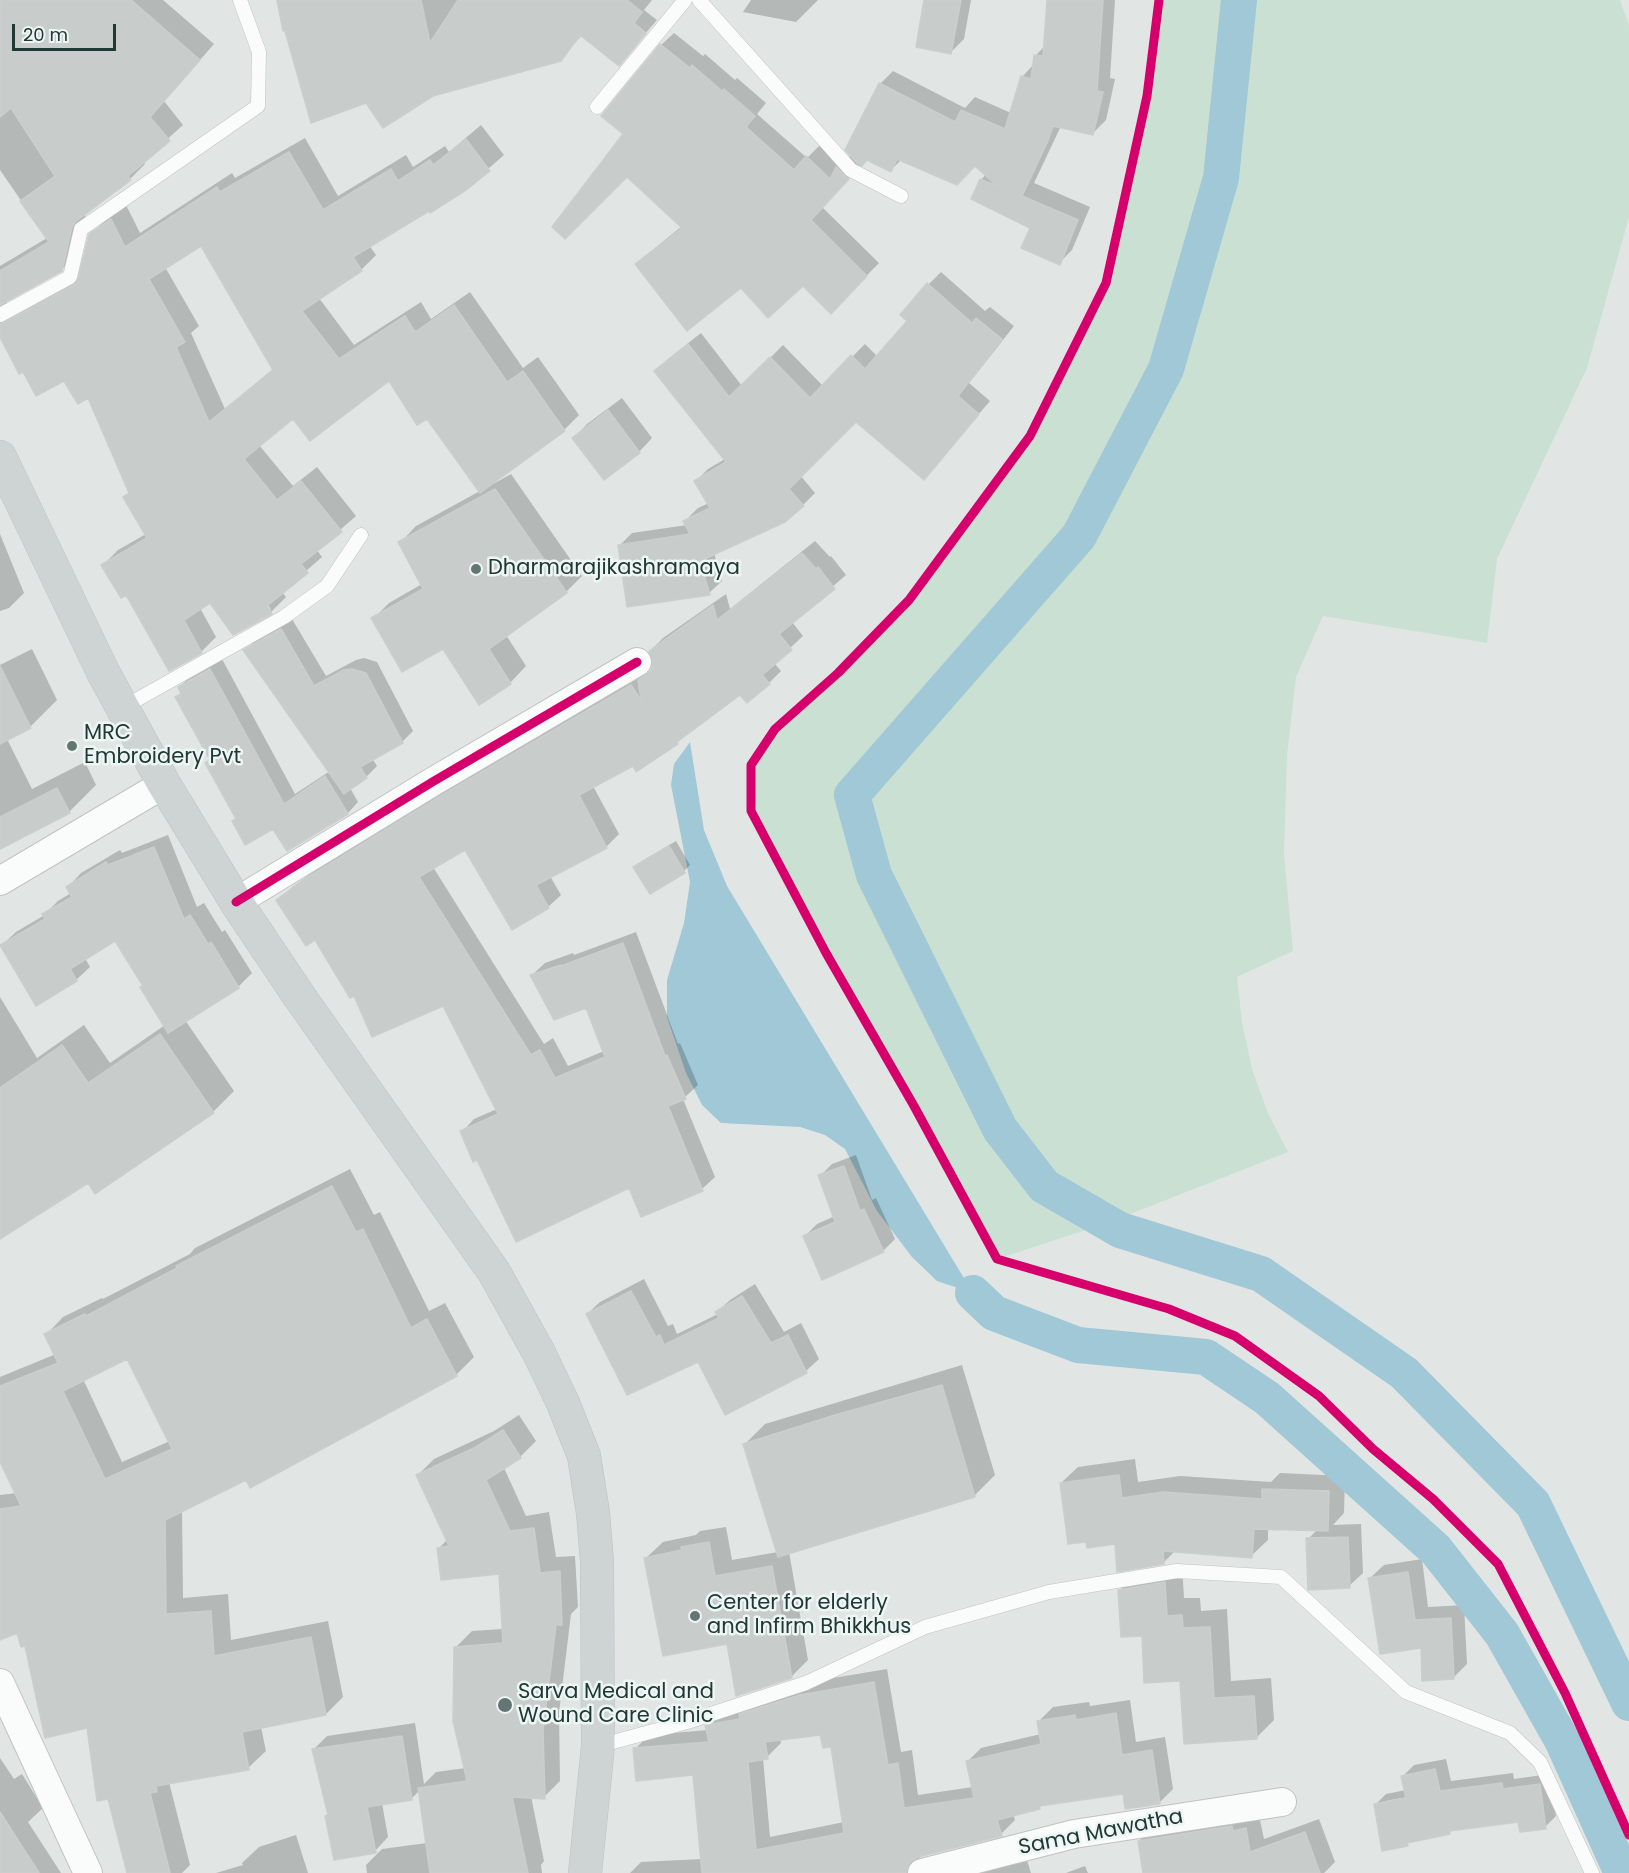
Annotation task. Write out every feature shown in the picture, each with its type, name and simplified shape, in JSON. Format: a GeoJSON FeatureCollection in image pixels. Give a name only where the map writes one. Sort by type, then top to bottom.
{"type":"FeatureCollection","features":[{"type":"Feature","properties":{"kind":"main road"},"geometry":{"type":"LineString","coordinates":[[0,457],[122,708],[164,784],[237,902],[299,996],[494,1272],[539,1353],[563,1403],[584,1456],[593,1513],[597,1563],[598,1746],[585,1873]]}},
{"type":"Feature","properties":{"kind":"street"},"geometry":{"type":"LineString","coordinates":[[237,902],[434,781],[637,662]]}},
{"type":"Feature","properties":{"kind":"street"},"geometry":{"type":"LineString","coordinates":[[0,881],[164,784]]}},
{"type":"Feature","properties":{"kind":"street"},"geometry":{"type":"LineString","coordinates":[[0,1683],[88,1873]]}},
{"type":"Feature","properties":{"kind":"street","name":"Sama Mawatha"},"geometry":{"type":"LineString","coordinates":[[922,1873],[1074,1834],[1282,1802]]}},
{"type":"Feature","properties":{"kind":"lane"},"geometry":{"type":"LineString","coordinates":[[0,315],[70,277],[81,230],[258,106],[259,52],[240,0]]}},
{"type":"Feature","properties":{"kind":"lane"},"geometry":{"type":"LineString","coordinates":[[597,107],[685,0]]}},
{"type":"Feature","properties":{"kind":"lane"},"geometry":{"type":"LineString","coordinates":[[699,0],[851,170],[901,196]]}},
{"type":"Feature","properties":{"kind":"lane"},"geometry":{"type":"LineString","coordinates":[[122,708],[284,617],[327,586],[361,536]]}},
{"type":"Feature","properties":{"kind":"lane"},"geometry":{"type":"LineString","coordinates":[[598,1746],[687,1722],[806,1683],[925,1627],[1049,1592],[1177,1571],[1281,1577],[1406,1692],[1510,1733],[1540,1762],[1592,1873]]}},
{"type":"Feature","properties":{"kind":"green space"},"geometry":{"type":"Polygon","coordinates":[[[1159,0],[1620,0],[1629,25],[1629,217],[1587,368],[1497,559],[1487,643],[1323,616],[1296,677],[1287,756],[1284,854],[1293,951],[1237,977],[1242,1022],[1252,1069],[1268,1113],[1288,1152],[1110,1222],[997,1259],[914,1106],[826,953],[751,811],[751,765],[775,729],[838,673],[909,600],[1030,436],[1106,283],[1147,96],[1159,0]]]}},
{"type":"Feature","properties":{"kind":"water"},"geometry":{"type":"Polygon","coordinates":[[[690,742],[704,830],[727,886],[973,1293],[937,1281],[912,1257],[877,1211],[845,1149],[825,1135],[800,1127],[721,1123],[702,1105],[686,1073],[667,1017],[667,980],[684,923],[690,882],[671,785],[674,764],[690,742]]]}},
{"type":"Feature","properties":{"kind":"building"},"geometry":{"type":"Polygon","coordinates":[[[0,0],[131,0],[200,60],[150,117],[170,141],[128,176],[131,180],[75,222],[62,271],[0,305],[0,271],[49,242],[20,201],[55,176],[11,108],[0,117],[0,0]]]}},
{"type":"Feature","properties":{"kind":"building"},"geometry":{"type":"Polygon","coordinates":[[[277,0],[421,0],[430,43],[458,0],[627,0],[642,12],[634,23],[646,33],[619,66],[580,35],[561,61],[433,96],[383,128],[366,103],[311,123],[285,31],[283,31],[277,0]]]}},
{"type":"Feature","properties":{"kind":"building"},"geometry":{"type":"Polygon","coordinates":[[[924,0],[961,0],[951,54],[916,47],[924,0]]]}},
{"type":"Feature","properties":{"kind":"building"},"geometry":{"type":"Polygon","coordinates":[[[1047,0],[1103,0],[1097,91],[1103,92],[1093,135],[1053,126],[1022,196],[1078,220],[1060,265],[1021,248],[1030,228],[971,199],[980,179],[997,186],[975,166],[957,185],[897,159],[891,172],[867,160],[862,166],[845,150],[879,83],[955,122],[961,110],[1005,129],[1021,76],[1031,79],[1034,55],[1043,56],[1047,0]]]}},
{"type":"Feature","properties":{"kind":"building"},"geometry":{"type":"Polygon","coordinates":[[[660,44],[690,68],[692,65],[722,91],[724,89],[755,116],[746,127],[794,170],[806,156],[830,179],[836,167],[849,179],[811,220],[867,276],[831,314],[803,286],[768,318],[741,288],[687,331],[635,264],[682,228],[627,177],[565,239],[552,227],[623,134],[601,116],[660,44]]]}},
{"type":"Feature","properties":{"kind":"building"},"geometry":{"type":"Polygon","coordinates":[[[466,139],[490,171],[466,190],[430,213],[429,211],[353,257],[362,271],[302,311],[339,359],[405,316],[415,332],[454,305],[507,382],[523,371],[565,431],[480,493],[427,419],[417,425],[389,381],[310,441],[293,419],[244,459],[277,500],[301,481],[342,532],[301,564],[308,573],[267,606],[272,614],[233,635],[210,603],[184,620],[202,653],[169,671],[126,595],[121,598],[101,565],[147,538],[123,497],[129,493],[88,398],[78,404],[64,381],[36,396],[23,372],[19,374],[0,337],[0,324],[77,283],[89,234],[111,219],[125,247],[217,187],[220,192],[289,152],[323,210],[391,169],[398,181],[430,160],[433,165],[466,139]],[[201,246],[149,279],[185,342],[176,347],[209,422],[273,370],[201,246]]]}},
{"type":"Feature","properties":{"kind":"building"},"geometry":{"type":"Polygon","coordinates":[[[927,283],[972,323],[976,318],[1002,339],[958,396],[979,414],[924,480],[856,422],[789,489],[804,506],[785,522],[700,561],[710,595],[627,607],[618,545],[690,534],[683,521],[710,508],[694,481],[726,462],[654,371],[688,344],[729,397],[770,357],[810,398],[851,355],[865,369],[907,321],[900,315],[927,283]]]}},
{"type":"Feature","properties":{"kind":"building"},"geometry":{"type":"Polygon","coordinates":[[[608,410],[640,453],[604,480],[572,438],[608,410]]]}},
{"type":"Feature","properties":{"kind":"building"},"geometry":{"type":"Polygon","coordinates":[[[495,489],[567,593],[489,649],[511,684],[479,705],[443,649],[402,672],[371,618],[423,589],[398,542],[495,489]]]}},
{"type":"Feature","properties":{"kind":"building"},"geometry":{"type":"Polygon","coordinates":[[[802,553],[816,569],[818,567],[835,589],[779,634],[792,650],[762,675],[770,684],[747,703],[740,695],[677,742],[678,744],[636,772],[633,766],[579,795],[607,848],[536,885],[549,908],[512,930],[465,850],[419,877],[531,1055],[540,1050],[555,1078],[605,1057],[586,1008],[554,1020],[530,975],[623,943],[665,1056],[667,1055],[686,1099],[668,1106],[703,1191],[641,1217],[629,1188],[516,1242],[477,1160],[473,1162],[460,1131],[498,1114],[443,1006],[372,1037],[354,996],[350,998],[315,940],[306,946],[276,900],[305,879],[442,795],[631,685],[641,700],[638,680],[651,671],[653,662],[649,651],[713,605],[717,620],[802,553]]]}},
{"type":"Feature","properties":{"kind":"building"},"geometry":{"type":"Polygon","coordinates":[[[281,629],[314,686],[344,670],[352,669],[366,673],[403,743],[360,767],[367,778],[344,794],[243,650],[281,629]]]}},
{"type":"Feature","properties":{"kind":"building"},"geometry":{"type":"Polygon","coordinates":[[[0,666],[31,728],[0,744],[0,666]]]}},
{"type":"Feature","properties":{"kind":"building"},"geometry":{"type":"Polygon","coordinates":[[[210,669],[284,804],[325,776],[348,814],[287,851],[273,829],[245,845],[232,821],[236,819],[205,763],[210,760],[175,697],[181,694],[178,687],[210,669]]]}},
{"type":"Feature","properties":{"kind":"building"},"geometry":{"type":"Polygon","coordinates":[[[57,788],[70,813],[0,849],[0,817],[57,788]]]}},
{"type":"Feature","properties":{"kind":"building"},"geometry":{"type":"Polygon","coordinates":[[[669,846],[685,873],[650,894],[633,867],[669,846]]]}},
{"type":"Feature","properties":{"kind":"building"},"geometry":{"type":"Polygon","coordinates":[[[154,847],[184,919],[190,915],[208,944],[211,942],[239,988],[168,1033],[115,941],[70,969],[77,981],[36,1006],[0,945],[45,919],[42,914],[72,897],[66,887],[106,862],[108,865],[154,847]]]}},
{"type":"Feature","properties":{"kind":"building"},"geometry":{"type":"Polygon","coordinates":[[[160,1034],[214,1113],[95,1194],[88,1183],[0,1239],[0,1088],[62,1045],[88,1083],[160,1034]]]}},
{"type":"Feature","properties":{"kind":"building"},"geometry":{"type":"Polygon","coordinates":[[[844,1166],[860,1211],[864,1209],[884,1252],[822,1280],[803,1236],[835,1222],[818,1175],[844,1166]]]}},
{"type":"Feature","properties":{"kind":"building"},"geometry":{"type":"Polygon","coordinates":[[[332,1186],[356,1232],[363,1229],[411,1328],[427,1319],[457,1376],[250,1488],[246,1480],[165,1520],[166,1614],[211,1611],[214,1656],[311,1637],[326,1715],[242,1732],[249,1770],[156,1786],[157,1792],[150,1793],[170,1873],[127,1873],[108,1799],[97,1801],[87,1728],[45,1738],[25,1646],[21,1647],[17,1633],[0,1640],[0,1509],[21,1506],[0,1462],[0,1386],[58,1363],[44,1334],[85,1314],[86,1316],[177,1268],[176,1266],[332,1186]],[[127,1359],[63,1391],[105,1479],[172,1449],[127,1359]]]}},
{"type":"Feature","properties":{"kind":"building"},"geometry":{"type":"Polygon","coordinates":[[[631,1291],[656,1337],[660,1335],[664,1345],[719,1318],[715,1312],[742,1296],[771,1343],[788,1335],[807,1373],[725,1415],[698,1362],[627,1395],[586,1314],[631,1291]]]}},
{"type":"Feature","properties":{"kind":"building"},"geometry":{"type":"Polygon","coordinates":[[[942,1385],[975,1497],[778,1557],[743,1444],[942,1385]]]}},
{"type":"Feature","properties":{"kind":"building"},"geometry":{"type":"Polygon","coordinates":[[[503,1430],[521,1458],[486,1480],[510,1531],[534,1528],[540,1573],[560,1571],[562,1625],[556,1625],[543,1730],[545,1799],[512,1797],[528,1873],[430,1873],[418,1788],[467,1781],[453,1721],[454,1647],[503,1643],[499,1574],[441,1580],[437,1548],[449,1546],[416,1475],[476,1447],[503,1430]]]}},
{"type":"Feature","properties":{"kind":"building"},"geometry":{"type":"Polygon","coordinates":[[[1119,1475],[1122,1498],[1163,1492],[1262,1499],[1262,1489],[1329,1491],[1328,1531],[1254,1529],[1252,1558],[1163,1551],[1164,1564],[1117,1572],[1115,1544],[1087,1548],[1086,1542],[1068,1544],[1060,1483],[1119,1475]]]}},
{"type":"Feature","properties":{"kind":"building"},"geometry":{"type":"Polygon","coordinates":[[[1348,1537],[1350,1588],[1308,1590],[1306,1538],[1348,1537]]]}},
{"type":"Feature","properties":{"kind":"building"},"geometry":{"type":"Polygon","coordinates":[[[709,1542],[715,1576],[772,1566],[792,1678],[736,1696],[727,1644],[663,1656],[644,1558],[682,1550],[681,1547],[709,1542]]]}},
{"type":"Feature","properties":{"kind":"building"},"geometry":{"type":"Polygon","coordinates":[[[1408,1572],[1415,1620],[1451,1618],[1454,1679],[1422,1681],[1421,1648],[1380,1654],[1368,1578],[1408,1572]]]}},
{"type":"Feature","properties":{"kind":"building"},"geometry":{"type":"Polygon","coordinates":[[[1165,1582],[1167,1616],[1182,1615],[1183,1628],[1210,1627],[1214,1698],[1254,1696],[1257,1739],[1184,1744],[1180,1681],[1144,1683],[1142,1636],[1121,1637],[1118,1590],[1165,1582]]]}},
{"type":"Feature","properties":{"kind":"building"},"geometry":{"type":"Polygon","coordinates":[[[874,1682],[888,1765],[898,1763],[904,1808],[974,1798],[966,1761],[1041,1744],[1037,1721],[1075,1715],[1076,1720],[1116,1713],[1122,1755],[1152,1750],[1160,1804],[1125,1809],[1123,1794],[1039,1806],[1040,1809],[997,1820],[1002,1836],[918,1857],[910,1862],[906,1873],[702,1873],[693,1775],[636,1781],[633,1748],[709,1742],[705,1725],[740,1719],[739,1714],[800,1695],[874,1682]],[[820,1735],[765,1742],[768,1759],[748,1762],[756,1850],[844,1833],[831,1747],[823,1748],[820,1735]]]}},
{"type":"Feature","properties":{"kind":"building"},"geometry":{"type":"Polygon","coordinates":[[[402,1736],[412,1800],[367,1807],[376,1853],[334,1860],[325,1816],[328,1815],[312,1749],[402,1736]]]}},
{"type":"Feature","properties":{"kind":"building"},"geometry":{"type":"Polygon","coordinates":[[[1435,1769],[1440,1791],[1502,1783],[1503,1789],[1540,1784],[1546,1829],[1520,1832],[1518,1822],[1449,1831],[1450,1834],[1382,1851],[1374,1804],[1406,1798],[1401,1776],[1435,1769]]]}},
{"type":"Feature","properties":{"kind":"building"},"geometry":{"type":"Polygon","coordinates":[[[0,1812],[39,1873],[0,1873],[0,1812]]]}},
{"type":"Feature","properties":{"kind":"building"},"geometry":{"type":"Polygon","coordinates":[[[1232,1826],[1233,1831],[1246,1828],[1250,1852],[1305,1832],[1320,1873],[1143,1873],[1138,1841],[1232,1826]]]}},
{"type":"Feature","properties":{"kind":"waterway"},"geometry":{"type":"LineString","coordinates":[[1239,0],[1221,178],[1166,369],[1079,536],[852,795],[874,875],[1000,1129],[1044,1186],[1120,1230],[1261,1274],[1404,1373],[1533,1504],[1629,1703]]}},
{"type":"Feature","properties":{"kind":"waterway"},"geometry":{"type":"LineString","coordinates":[[973,1293],[994,1313],[1078,1345],[1206,1357],[1267,1398],[1436,1550],[1502,1634],[1563,1742],[1622,1873]]}},
{"type":"Feature","properties":{"kind":"cycle path"},"geometry":{"type":"LineString","coordinates":[[1159,0],[1147,96],[1106,283],[1030,436],[909,600],[838,673],[775,729],[751,765],[751,811],[826,953],[914,1106],[997,1259],[1169,1309],[1235,1336],[1319,1396],[1373,1449],[1433,1499],[1498,1564],[1565,1693],[1629,1835]]}},
{"type":"Feature","properties":{"kind":"cycle path"},"geometry":{"type":"LineString","coordinates":[[236,902],[434,781],[637,662]]}},
{"type":"Feature","properties":{"kind":"place","name":"Dharmarajikashramaya"},"geometry":{"type":"Point","coordinates":[476,569]}},
{"type":"Feature","properties":{"kind":"place","name":"MRC Embroidery Pvt"},"geometry":{"type":"Point","coordinates":[72,746]}},
{"type":"Feature","properties":{"kind":"place","name":"Center for elderly and Infirm Bhikkhus"},"geometry":{"type":"Point","coordinates":[695,1616]}},
{"type":"Feature","properties":{"kind":"place","name":"Sarva Medical and Wound Care Clinic"},"geometry":{"type":"Point","coordinates":[505,1705]}}]}
